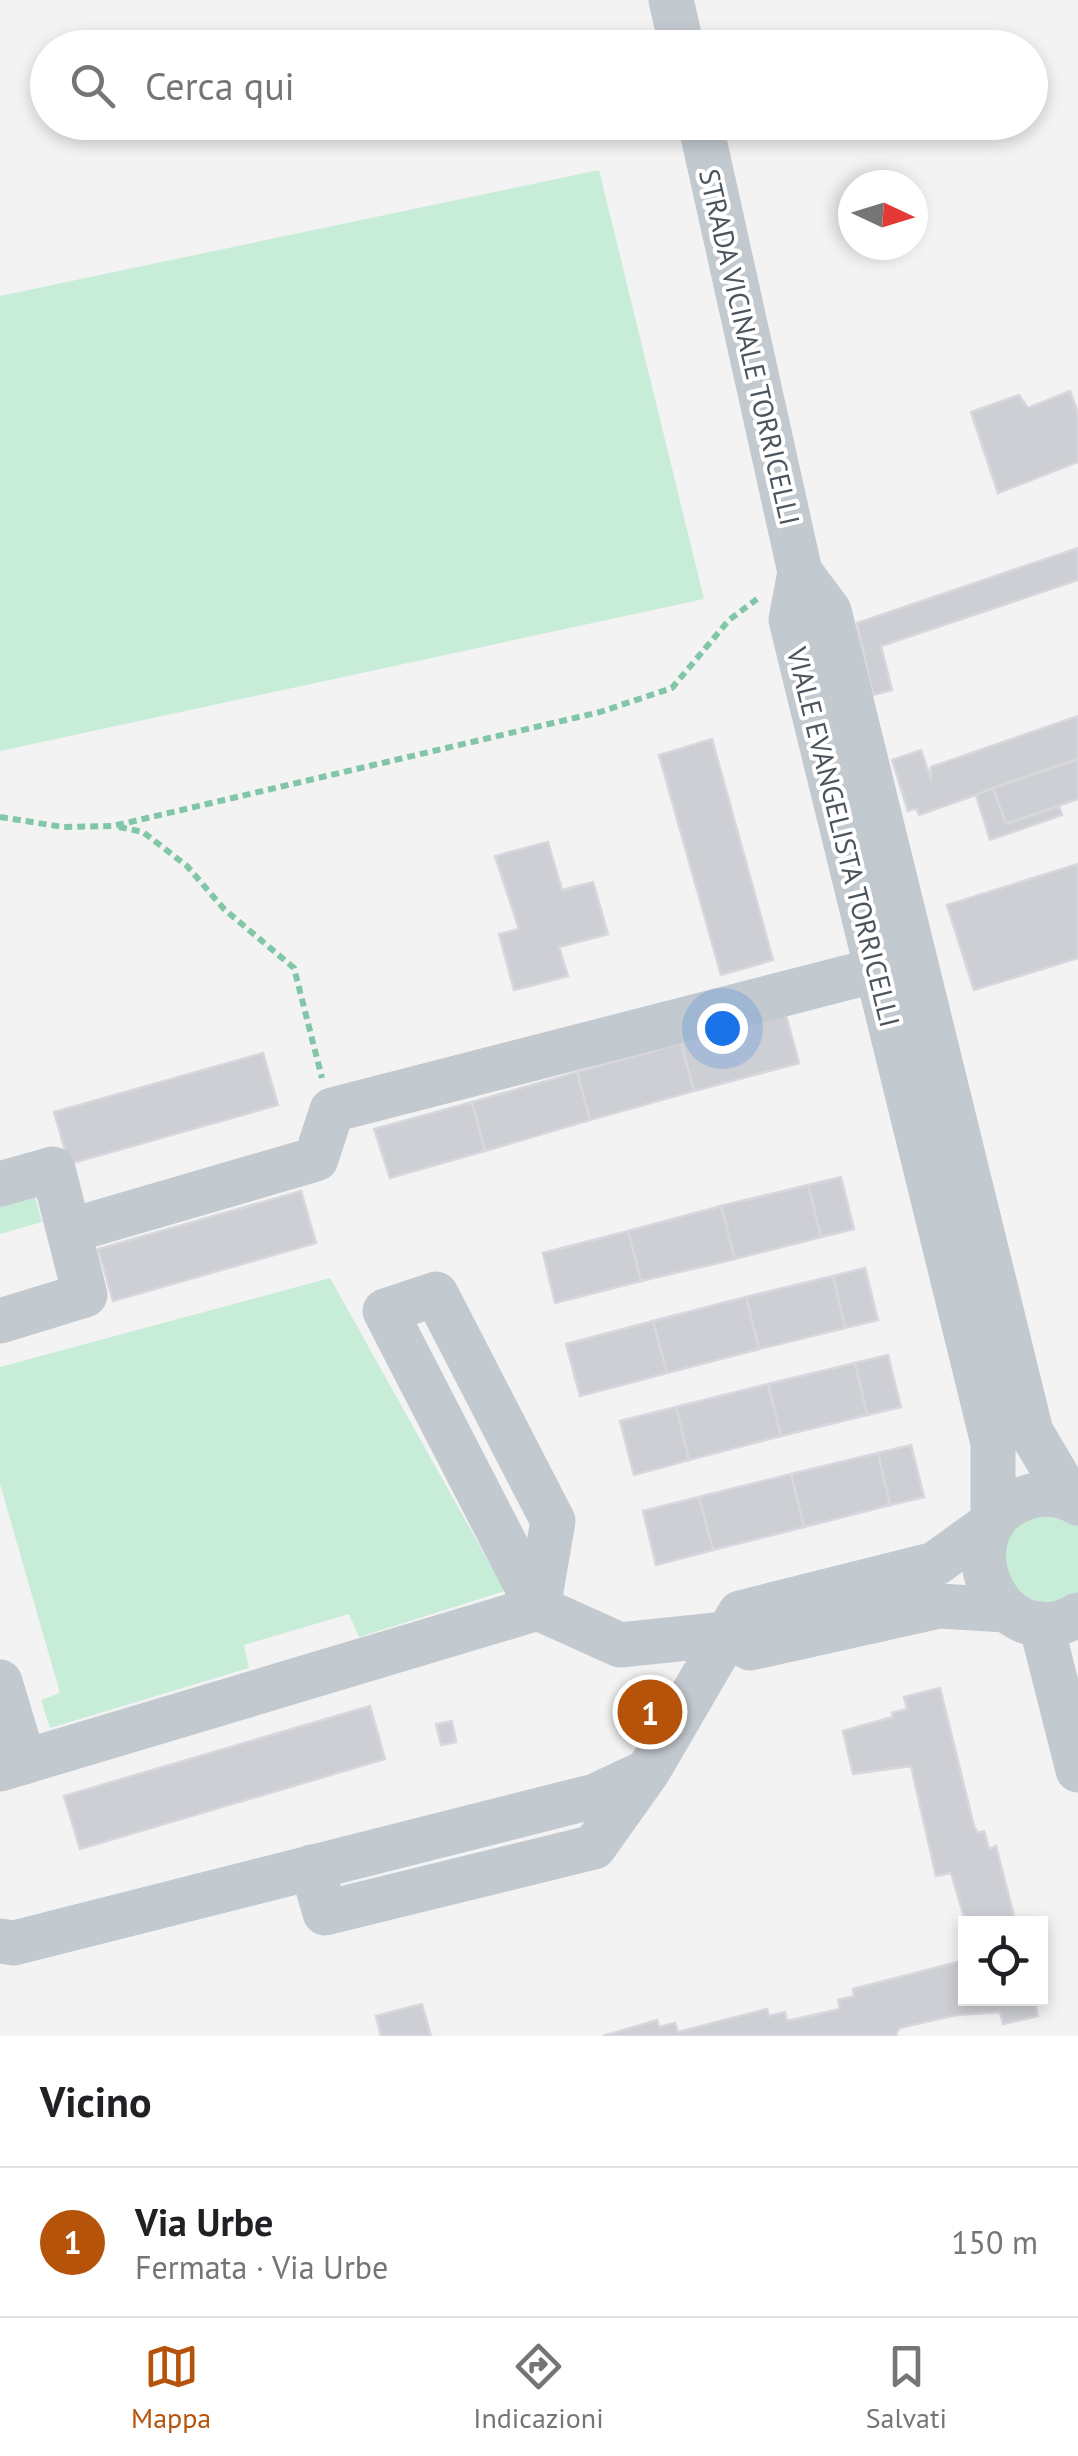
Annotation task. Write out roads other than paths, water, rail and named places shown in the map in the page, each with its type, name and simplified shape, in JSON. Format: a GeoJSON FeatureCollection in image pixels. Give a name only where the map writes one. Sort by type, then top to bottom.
{"type":"FeatureCollection","features":[{"type":"Feature","properties":{"kind":"street"},"geometry":{"type":"LineString","coordinates":[[671,0],[678,30]]}},
{"type":"Feature","properties":{"kind":"street","name":"STRADA VICINALE TORRICELLI"},"geometry":{"type":"LineString","coordinates":[[704,140],[800,572]]}},
{"type":"Feature","properties":{"kind":"street","name":"VIALE EVANGELISTA TORRICELLI"},"geometry":{"type":"LineString","coordinates":[[800,572],[829,611],[993,1444],[992,1522],[984,1553],[984,1577],[1041,1616],[1078,1770]]}},
{"type":"Feature","properties":{"kind":"street"},"geometry":{"type":"LineString","coordinates":[[69,1231],[316,1158],[332,1110],[896,965]]}},
{"type":"Feature","properties":{"kind":"street","name":"VIALE EVANGELISTA TORRICELLI"},"geometry":{"type":"LineString","coordinates":[[896,965],[1031,1432],[1074,1500]]}},
{"type":"Feature","properties":{"kind":"street"},"geometry":{"type":"LineString","coordinates":[[0,1184],[53,1169],[84,1296],[0,1320]]}},
{"type":"Feature","properties":{"kind":"street"},"geometry":{"type":"LineString","coordinates":[[538,1608],[553,1521],[528,1471],[436,1294],[385,1311],[538,1608],[620,1645],[726,1634],[750,1648],[939,1606],[1041,1616]]}},
{"type":"Feature","properties":{"kind":"street","name":"VIALE EVANGELISTA TORRICELLI"},"geometry":{"type":"LineString","coordinates":[[992,1522],[1019,1500],[1036,1494],[1074,1500]]}},
{"type":"Feature","properties":{"kind":"street"},"geometry":{"type":"LineString","coordinates":[[0,1941],[14,1943],[312,1867],[325,1912],[594,1846],[648,1771],[740,1613],[936,1564],[992,1522]]}},
{"type":"Feature","properties":{"kind":"street"},"geometry":{"type":"LineString","coordinates":[[0,1682],[12,1766],[538,1608]]}},
{"type":"Feature","properties":{"kind":"place","name":"Via Urbe"},"geometry":{"type":"Point","coordinates":[650,1712]}}]}
